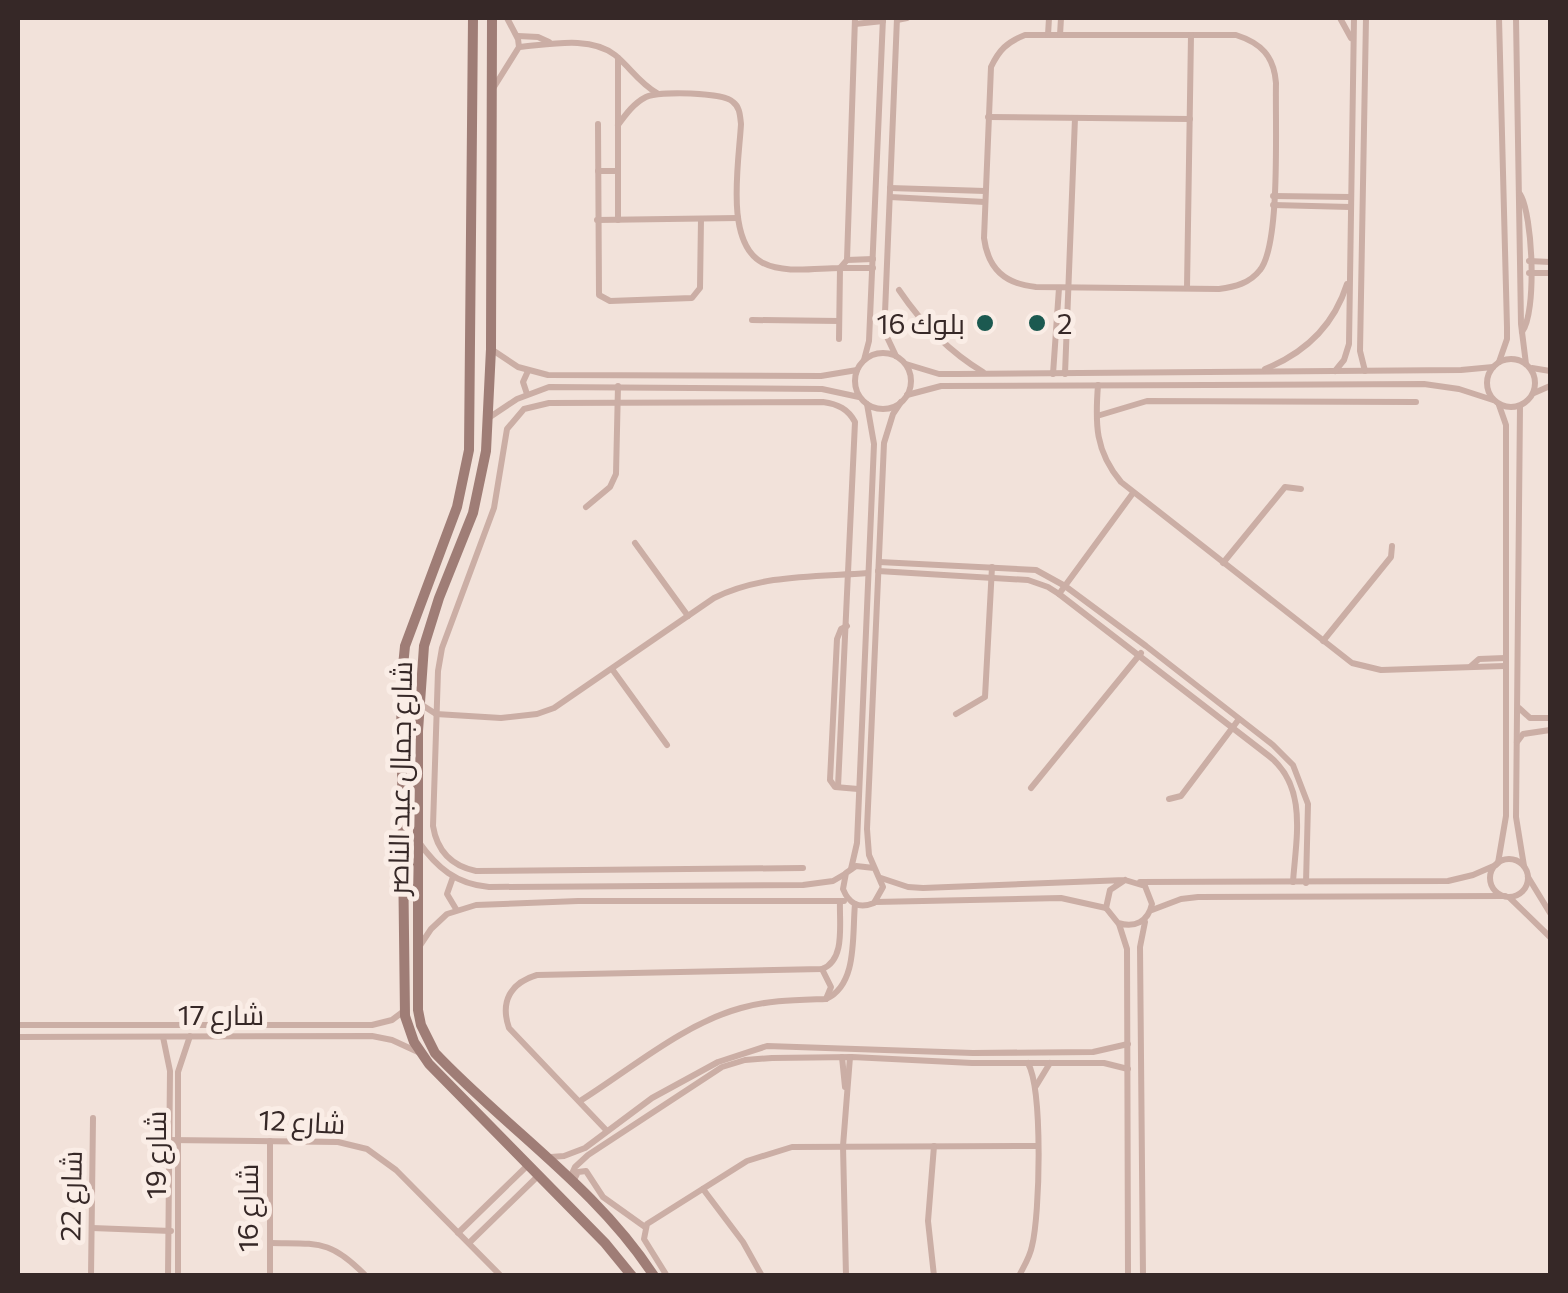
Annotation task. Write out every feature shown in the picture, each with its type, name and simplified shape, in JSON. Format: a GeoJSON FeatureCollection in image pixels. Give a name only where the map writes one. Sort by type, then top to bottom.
{"type":"FeatureCollection","features":[{"type":"Feature","properties":{"kind":"main road","name":"شارع جمال عبد الناصر"},"geometry":{"type":"LineString","coordinates":[[473,18],[469,450],[465,479],[406,646],[401,686],[405,1010],[408,1029],[421,1054],[632,1276]]}},
{"type":"Feature","properties":{"kind":"main road","name":"شارع جمال عبد الناصر"},"geometry":{"type":"LineString","coordinates":[[492,18],[490,348],[482,483],[424,646],[418,730],[418,1010],[427,1040],[448,1066],[571,1181],[619,1230],[654,1276]]}},
{"type":"Feature","properties":{"kind":"main road"},"geometry":{"type":"LineString","coordinates":[[471,186],[480,188],[491,182]]}},
{"type":"Feature","properties":{"kind":"main road"},"geometry":{"type":"LineString","coordinates":[[471,215],[483,212],[491,216]]}},
{"type":"Feature","properties":{"kind":"street"},"geometry":{"type":"LineString","coordinates":[[491,92],[518,47],[507,18]]}},
{"type":"Feature","properties":{"kind":"street"},"geometry":{"type":"LineString","coordinates":[[896,356],[886,330],[890,192],[897,19],[907,18]]}},
{"type":"Feature","properties":{"kind":"street"},"geometry":{"type":"LineString","coordinates":[[1048,18],[1048,35]]}},
{"type":"Feature","properties":{"kind":"street"},"geometry":{"type":"LineString","coordinates":[[1060,35],[1061,18]]}},
{"type":"Feature","properties":{"kind":"street"},"geometry":{"type":"LineString","coordinates":[[1340,18],[1353,44]]}},
{"type":"Feature","properties":{"kind":"street"},"geometry":{"type":"LineString","coordinates":[[1335,370],[1350,344],[1354,18]]}},
{"type":"Feature","properties":{"kind":"street"},"geometry":{"type":"LineString","coordinates":[[1365,371],[1360,345],[1366,18]]}},
{"type":"Feature","properties":{"kind":"street"},"geometry":{"type":"LineString","coordinates":[[1499,18],[1507,339],[1487,384],[1506,436],[1506,816],[1497,864],[1490,879],[1498,893],[1550,938]]}},
{"type":"Feature","properties":{"kind":"street"},"geometry":{"type":"LineString","coordinates":[[1516,18],[1521,333],[1536,385],[1533,394]]}},
{"type":"Feature","properties":{"kind":"street"},"geometry":{"type":"LineString","coordinates":[[838,339],[840,268],[847,260],[855,21],[883,19],[869,342],[855,384],[867,404],[884,409],[901,402]]}},
{"type":"Feature","properties":{"kind":"street"},"geometry":{"type":"LineString","coordinates":[[1236,34],[1253,40],[1267,52],[1275,68],[1276,83],[1273,201],[1269,255],[1261,269],[1235,287],[1060,288],[1020,286],[994,268],[986,254],[984,238],[991,67],[998,52],[1010,41],[1025,35],[1060,35],[1236,34]]}},
{"type":"Feature","properties":{"kind":"street"},"geometry":{"type":"LineString","coordinates":[[1187,288],[1191,35]]}},
{"type":"Feature","properties":{"kind":"street"},"geometry":{"type":"LineString","coordinates":[[517,36],[538,36],[550,43]]}},
{"type":"Feature","properties":{"kind":"street"},"geometry":{"type":"LineString","coordinates":[[518,47],[550,43],[600,46],[656,93]]}},
{"type":"Feature","properties":{"kind":"street"},"geometry":{"type":"LineString","coordinates":[[618,58],[618,220]]}},
{"type":"Feature","properties":{"kind":"street"},"geometry":{"type":"LineString","coordinates":[[618,125],[634,104],[656,93],[722,96],[740,112],[738,218],[740,237],[750,253],[764,264],[782,268],[840,268],[873,263]]}},
{"type":"Feature","properties":{"kind":"street"},"geometry":{"type":"LineString","coordinates":[[988,117],[1190,119]]}},
{"type":"Feature","properties":{"kind":"street"},"geometry":{"type":"LineString","coordinates":[[1064,374],[1076,118]]}},
{"type":"Feature","properties":{"kind":"street"},"geometry":{"type":"LineString","coordinates":[[598,124],[599,295],[610,301],[686,300],[700,288],[702,219]]}},
{"type":"Feature","properties":{"kind":"street"},"geometry":{"type":"LineString","coordinates":[[598,171],[618,171]]}},
{"type":"Feature","properties":{"kind":"street"},"geometry":{"type":"LineString","coordinates":[[890,192],[985,191]]}},
{"type":"Feature","properties":{"kind":"street"},"geometry":{"type":"LineString","coordinates":[[890,192],[985,202]]}},
{"type":"Feature","properties":{"kind":"street"},"geometry":{"type":"LineString","coordinates":[[1520,193],[1528,211],[1530,319],[1521,333]]}},
{"type":"Feature","properties":{"kind":"street"},"geometry":{"type":"LineString","coordinates":[[1273,201],[1350,197]]}},
{"type":"Feature","properties":{"kind":"street"},"geometry":{"type":"LineString","coordinates":[[1273,201],[1350,207]]}},
{"type":"Feature","properties":{"kind":"street"},"geometry":{"type":"LineString","coordinates":[[598,220],[738,218]]}},
{"type":"Feature","properties":{"kind":"street"},"geometry":{"type":"LineString","coordinates":[[847,260],[873,263]]}},
{"type":"Feature","properties":{"kind":"street"},"geometry":{"type":"LineString","coordinates":[[1529,261],[1550,262]]}},
{"type":"Feature","properties":{"kind":"street"},"geometry":{"type":"LineString","coordinates":[[1529,272],[1550,272]]}},
{"type":"Feature","properties":{"kind":"street"},"geometry":{"type":"LineString","coordinates":[[1262,371],[1301,351],[1318,336],[1342,300],[1349,278]]}},
{"type":"Feature","properties":{"kind":"street"},"geometry":{"type":"LineString","coordinates":[[1053,374],[1060,288]]}},
{"type":"Feature","properties":{"kind":"street"},"geometry":{"type":"LineString","coordinates":[[900,290],[913,311],[946,346],[986,374]]}},
{"type":"Feature","properties":{"kind":"street"},"geometry":{"type":"LineString","coordinates":[[752,320],[839,321]]}},
{"type":"Feature","properties":{"kind":"street"},"geometry":{"type":"LineString","coordinates":[[490,348],[528,370],[548,375],[821,376],[857,370]]}},
{"type":"Feature","properties":{"kind":"street"},"geometry":{"type":"LineString","coordinates":[[864,360],[881,352],[939,374],[1365,371],[1496,364],[1508,359],[1550,371]]}},
{"type":"Feature","properties":{"kind":"street"},"geometry":{"type":"LineString","coordinates":[[906,364],[911,379],[908,395]]}},
{"type":"Feature","properties":{"kind":"street"},"geometry":{"type":"LineString","coordinates":[[527,394],[522,382],[528,370]]}},
{"type":"Feature","properties":{"kind":"street"},"geometry":{"type":"LineString","coordinates":[[1165,372],[1165,384]]}},
{"type":"Feature","properties":{"kind":"street"},"geometry":{"type":"LineString","coordinates":[[1098,384],[1099,448],[1108,466],[1133,492],[1352,662],[1367,668],[1470,667],[1480,659],[1505,662]]}},
{"type":"Feature","properties":{"kind":"street"},"geometry":{"type":"LineString","coordinates":[[1524,866],[1515,860],[1448,882],[1125,880],[908,888],[882,878],[874,868],[866,829],[884,443],[892,414],[901,402],[908,395],[940,386],[1424,384],[1459,389],[1509,408],[1520,406],[1550,386]]}},
{"type":"Feature","properties":{"kind":"street"},"geometry":{"type":"LineString","coordinates":[[586,508],[615,479],[618,386]]}},
{"type":"Feature","properties":{"kind":"street"},"geometry":{"type":"LineString","coordinates":[[486,420],[527,394],[549,387],[822,389],[859,396]]}},
{"type":"Feature","properties":{"kind":"street"},"geometry":{"type":"LineString","coordinates":[[1096,416],[1147,401],[1416,402]]}},
{"type":"Feature","properties":{"kind":"street"},"geometry":{"type":"LineString","coordinates":[[803,868],[469,870],[444,854],[434,826],[436,714],[442,648],[494,508],[507,429],[514,418],[536,404],[824,402],[842,407],[854,422],[838,787],[858,789]]}},
{"type":"Feature","properties":{"kind":"street"},"geometry":{"type":"LineString","coordinates":[[580,1100],[696,1027],[728,1012],[778,1000],[826,999],[835,995],[848,979],[853,904],[842,889],[857,843],[874,430],[867,404]]}},
{"type":"Feature","properties":{"kind":"street"},"geometry":{"type":"LineString","coordinates":[[1520,406],[1516,834],[1528,876],[1550,914]]}},
{"type":"Feature","properties":{"kind":"street"},"geometry":{"type":"LineString","coordinates":[[1223,564],[1285,487],[1301,489]]}},
{"type":"Feature","properties":{"kind":"street"},"geometry":{"type":"LineString","coordinates":[[1059,594],[1133,492]]}},
{"type":"Feature","properties":{"kind":"street"},"geometry":{"type":"LineString","coordinates":[[635,542],[688,616]]}},
{"type":"Feature","properties":{"kind":"street"},"geometry":{"type":"LineString","coordinates":[[1323,642],[1391,557],[1392,546]]}},
{"type":"Feature","properties":{"kind":"street"},"geometry":{"type":"LineString","coordinates":[[419,700],[436,714],[501,718],[537,714],[570,699],[688,616],[735,588],[849,572],[854,566],[868,569]]}},
{"type":"Feature","properties":{"kind":"street"},"geometry":{"type":"LineString","coordinates":[[878,566],[1036,570],[1065,586],[1240,719],[1293,765],[1305,790],[1309,818],[1306,882]]}},
{"type":"Feature","properties":{"kind":"street"},"geometry":{"type":"LineString","coordinates":[[878,566],[1036,582],[1059,594],[1284,771],[1294,793],[1297,818],[1293,882]]}},
{"type":"Feature","properties":{"kind":"street"},"geometry":{"type":"LineString","coordinates":[[956,714],[985,697],[992,568]]}},
{"type":"Feature","properties":{"kind":"street"},"geometry":{"type":"LineString","coordinates":[[1031,788],[1146,646]]}},
{"type":"Feature","properties":{"kind":"street"},"geometry":{"type":"LineString","coordinates":[[612,670],[667,745]]}},
{"type":"Feature","properties":{"kind":"street"},"geometry":{"type":"LineString","coordinates":[[1516,702],[1521,713],[1530,718],[1550,718]]}},
{"type":"Feature","properties":{"kind":"street"},"geometry":{"type":"LineString","coordinates":[[418,730],[436,714]]}},
{"type":"Feature","properties":{"kind":"street"},"geometry":{"type":"LineString","coordinates":[[1169,799],[1181,796],[1240,719]]}},
{"type":"Feature","properties":{"kind":"street"},"geometry":{"type":"LineString","coordinates":[[1516,743],[1523,734],[1550,730]]}},
{"type":"Feature","properties":{"kind":"street"},"geometry":{"type":"LineString","coordinates":[[1297,818],[1309,818]]}},
{"type":"Feature","properties":{"kind":"street"},"geometry":{"type":"LineString","coordinates":[[418,841],[433,862],[452,877],[476,886],[818,884],[862,865],[874,868]]}},
{"type":"Feature","properties":{"kind":"street"},"geometry":{"type":"LineString","coordinates":[[752,869],[752,886]]}},
{"type":"Feature","properties":{"kind":"street"},"geometry":{"type":"LineString","coordinates":[[542,871],[543,887]]}},
{"type":"Feature","properties":{"kind":"street"},"geometry":{"type":"LineString","coordinates":[[1118,923],[1134,925],[1182,898],[1198,896],[1507,897],[1521,892],[1528,876]]}},
{"type":"Feature","properties":{"kind":"street"},"geometry":{"type":"LineString","coordinates":[[452,877],[447,894],[456,909]]}},
{"type":"Feature","properties":{"kind":"street"},"geometry":{"type":"LineString","coordinates":[[874,902],[883,887],[882,878]]}},
{"type":"Feature","properties":{"kind":"street"},"geometry":{"type":"LineString","coordinates":[[1106,908],[1110,890],[1125,880]]}},
{"type":"Feature","properties":{"kind":"street"},"geometry":{"type":"LineString","coordinates":[[1140,882],[1152,898],[1140,947],[1143,1276]]}},
{"type":"Feature","properties":{"kind":"street"},"geometry":{"type":"LineString","coordinates":[[418,948],[438,921],[456,909],[476,905],[578,901],[853,904],[1061,898],[1106,908],[1118,923],[1127,949],[1128,1276]]}},
{"type":"Feature","properties":{"kind":"street"},"geometry":{"type":"LineString","coordinates":[[608,1131],[509,1028],[504,1015],[512,988],[536,975],[822,969],[829,967],[837,956],[840,901]]}},
{"type":"Feature","properties":{"kind":"street"},"geometry":{"type":"LineString","coordinates":[[838,932],[852,933]]}},
{"type":"Feature","properties":{"kind":"street"},"geometry":{"type":"LineString","coordinates":[[822,969],[830,986],[826,999]]}},
{"type":"Feature","properties":{"kind":"street","name":"شارع 17"},"geometry":{"type":"LineString","coordinates":[[18,1025],[375,1025],[392,1020],[405,1010]]}},
{"type":"Feature","properties":{"kind":"street"},"geometry":{"type":"LineString","coordinates":[[375,1025],[382,1038]]}},
{"type":"Feature","properties":{"kind":"street","name":"شارع 19"},"geometry":{"type":"LineString","coordinates":[[163,1036],[170,1070],[174,1140]]}},
{"type":"Feature","properties":{"kind":"street","name":"شارع 19"},"geometry":{"type":"LineString","coordinates":[[168,1276],[178,1072],[190,1036]]}},
{"type":"Feature","properties":{"kind":"street","name":"شارع 17"},"geometry":{"type":"LineString","coordinates":[[18,1037],[382,1038],[421,1054]]}},
{"type":"Feature","properties":{"kind":"street"},"geometry":{"type":"LineString","coordinates":[[544,1156],[586,1151],[722,1067],[745,1060],[1092,1052],[1128,1044]]}},
{"type":"Feature","properties":{"kind":"street"},"geometry":{"type":"LineString","coordinates":[[571,1181],[586,1151],[652,1098],[743,1052],[795,1046],[842,1055],[1050,1064],[1092,1062],[1128,1069]]}},
{"type":"Feature","properties":{"kind":"street"},"geometry":{"type":"LineString","coordinates":[[1092,1052],[1092,1062]]}},
{"type":"Feature","properties":{"kind":"street"},"geometry":{"type":"LineString","coordinates":[[842,1055],[842,1081],[846,1088],[842,1146],[846,1276]]}},
{"type":"Feature","properties":{"kind":"street"},"geometry":{"type":"LineString","coordinates":[[1019,1276],[1032,1250],[1036,1225],[1036,1087],[1028,1063]]}},
{"type":"Feature","properties":{"kind":"street"},"geometry":{"type":"LineString","coordinates":[[1036,1087],[1050,1064]]}},
{"type":"Feature","properties":{"kind":"street"},"geometry":{"type":"LineString","coordinates":[[652,1098],[657,1108]]}},
{"type":"Feature","properties":{"kind":"street","name":"شارع 22"},"geometry":{"type":"LineString","coordinates":[[92,1276],[93,1118]]}},
{"type":"Feature","properties":{"kind":"street","name":"شارع 12"},"geometry":{"type":"LineString","coordinates":[[174,1140],[338,1142],[367,1149],[390,1165],[502,1276]]}},
{"type":"Feature","properties":{"kind":"street","name":"شارع 16"},"geometry":{"type":"LineString","coordinates":[[270,1141],[270,1276]]}},
{"type":"Feature","properties":{"kind":"street"},"geometry":{"type":"LineString","coordinates":[[667,1276],[646,1243],[645,1227],[653,1218],[747,1161],[808,1145],[1036,1146]]}},
{"type":"Feature","properties":{"kind":"street"},"geometry":{"type":"LineString","coordinates":[[934,1146],[928,1222],[934,1276]]}},
{"type":"Feature","properties":{"kind":"street"},"geometry":{"type":"LineString","coordinates":[[458,1233],[529,1164]]}},
{"type":"Feature","properties":{"kind":"street"},"geometry":{"type":"LineString","coordinates":[[571,1181],[578,1172],[586,1171],[603,1197],[645,1227]]}},
{"type":"Feature","properties":{"kind":"street"},"geometry":{"type":"LineString","coordinates":[[469,1243],[539,1175]]}},
{"type":"Feature","properties":{"kind":"street"},"geometry":{"type":"LineString","coordinates":[[703,1188],[734,1228],[762,1276]]}},
{"type":"Feature","properties":{"kind":"street"},"geometry":{"type":"LineString","coordinates":[[92,1228],[173,1231]]}},
{"type":"Feature","properties":{"kind":"street","name":"شارع 19"},"geometry":{"type":"LineString","coordinates":[[173,1231],[178,1276]]}},
{"type":"Feature","properties":{"kind":"street"},"geometry":{"type":"LineString","coordinates":[[270,1243],[329,1246],[345,1254],[366,1276]]}},
{"type":"Feature","properties":{"kind":"place","name":"بلوك 16"},"geometry":{"type":"Point","coordinates":[985,323]}},
{"type":"Feature","properties":{"kind":"place","name":"2"},"geometry":{"type":"Point","coordinates":[1037,323]}}]}
